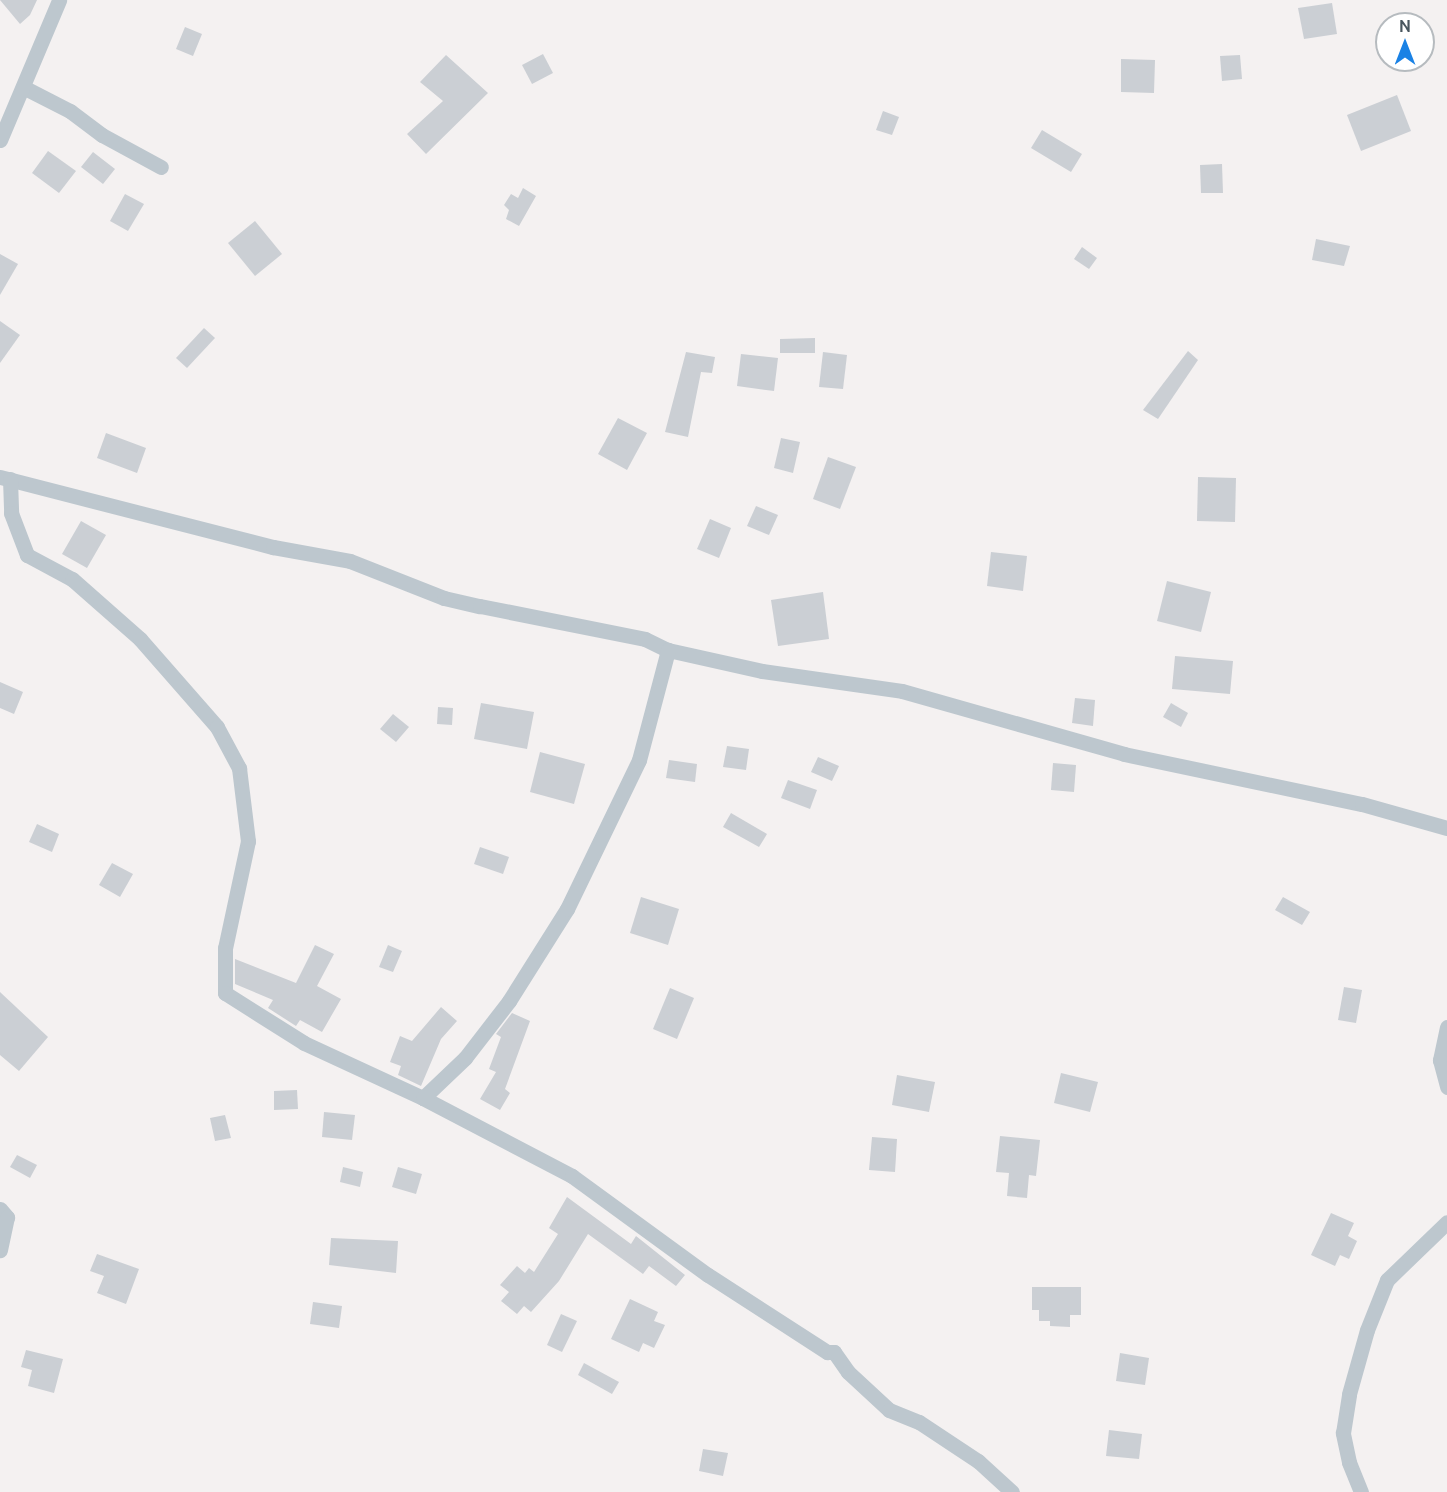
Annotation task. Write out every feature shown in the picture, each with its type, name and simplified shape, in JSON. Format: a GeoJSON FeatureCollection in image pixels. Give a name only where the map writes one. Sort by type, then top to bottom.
{"type":"FeatureCollection","features":[{"type":"Feature","properties":{"kind":"street"},"geometry":{"type":"LineString","coordinates":[[0,140],[7,108],[23,87],[59,0]]}},
{"type":"Feature","properties":{"kind":"street"},"geometry":{"type":"LineString","coordinates":[[23,87],[70,111],[102,135],[161,167]]}},
{"type":"Feature","properties":{"kind":"street"},"geometry":{"type":"LineString","coordinates":[[1012,1492],[978,1461],[920,1422],[889,1410],[848,1372],[834,1352],[827,1352],[708,1275],[572,1176],[423,1098],[304,1043],[225,993],[225,948],[249,841],[239,768],[217,727],[140,639],[72,579],[27,555],[12,513],[5,478],[273,547],[350,561],[444,597],[578,629],[645,639],[668,650],[803,678],[850,681],[902,692],[1124,754],[1362,804],[1447,828]]}},
{"type":"Feature","properties":{"kind":"street"},"geometry":{"type":"LineString","coordinates":[[423,1098],[465,1058],[509,1001],[567,909],[639,760],[668,650]]}},
{"type":"Feature","properties":{"kind":"street"},"geometry":{"type":"LineString","coordinates":[[1447,1027],[1440,1060],[1447,1087]]}},
{"type":"Feature","properties":{"kind":"street"},"geometry":{"type":"LineString","coordinates":[[0,1209],[7,1217],[0,1250]]}},
{"type":"Feature","properties":{"kind":"street"},"geometry":{"type":"LineString","coordinates":[[1361,1492],[1349,1462],[1343,1433],[1349,1394],[1367,1330],[1387,1280],[1447,1222]]}},
{"type":"Feature","properties":{"kind":"building"},"geometry":{"type":"Polygon","coordinates":[[[0,0],[37,0],[30,15],[20,24],[0,0]]]}},
{"type":"Feature","properties":{"kind":"building"},"geometry":{"type":"Polygon","coordinates":[[[1332,3],[1337,34],[1304,39],[1298,8],[1332,3]]]}},
{"type":"Feature","properties":{"kind":"building"},"geometry":{"type":"Polygon","coordinates":[[[185,27],[202,34],[193,56],[176,49],[185,27]]]}},
{"type":"Feature","properties":{"kind":"building"},"geometry":{"type":"Polygon","coordinates":[[[543,54],[553,73],[532,84],[522,65],[543,54]]]}},
{"type":"Feature","properties":{"kind":"building"},"geometry":{"type":"Polygon","coordinates":[[[446,55],[488,93],[426,154],[407,134],[443,101],[420,82],[446,55]]]}},
{"type":"Feature","properties":{"kind":"building"},"geometry":{"type":"Polygon","coordinates":[[[1240,55],[1242,79],[1222,81],[1220,56],[1240,55]]]}},
{"type":"Feature","properties":{"kind":"building"},"geometry":{"type":"Polygon","coordinates":[[[1121,59],[1155,60],[1154,93],[1121,92],[1121,59]]]}},
{"type":"Feature","properties":{"kind":"building"},"geometry":{"type":"Polygon","coordinates":[[[1397,95],[1411,131],[1361,151],[1347,115],[1397,95]]]}},
{"type":"Feature","properties":{"kind":"building"},"geometry":{"type":"Polygon","coordinates":[[[883,111],[899,117],[892,135],[876,130],[883,111]]]}},
{"type":"Feature","properties":{"kind":"building"},"geometry":{"type":"Polygon","coordinates":[[[1042,130],[1082,154],[1071,172],[1031,148],[1042,130]]]}},
{"type":"Feature","properties":{"kind":"building"},"geometry":{"type":"Polygon","coordinates":[[[48,151],[76,171],[59,193],[32,173],[48,151]]]}},
{"type":"Feature","properties":{"kind":"building"},"geometry":{"type":"Polygon","coordinates":[[[93,152],[115,169],[103,184],[81,167],[93,152]]]}},
{"type":"Feature","properties":{"kind":"building"},"geometry":{"type":"Polygon","coordinates":[[[1222,164],[1223,193],[1201,193],[1200,165],[1222,164]]]}},
{"type":"Feature","properties":{"kind":"building"},"geometry":{"type":"Polygon","coordinates":[[[523,188],[536,196],[519,226],[506,219],[509,210],[504,205],[511,194],[518,198],[523,188]]]}},
{"type":"Feature","properties":{"kind":"building"},"geometry":{"type":"Polygon","coordinates":[[[125,194],[144,204],[128,231],[110,221],[125,194]]]}},
{"type":"Feature","properties":{"kind":"building"},"geometry":{"type":"Polygon","coordinates":[[[255,221],[282,254],[255,276],[228,243],[255,221]]]}},
{"type":"Feature","properties":{"kind":"building"},"geometry":{"type":"Polygon","coordinates":[[[1316,239],[1350,246],[1344,266],[1312,260],[1316,239]]]}},
{"type":"Feature","properties":{"kind":"building"},"geometry":{"type":"Polygon","coordinates":[[[1082,247],[1097,258],[1089,269],[1074,259],[1082,247]]]}},
{"type":"Feature","properties":{"kind":"building"},"geometry":{"type":"Polygon","coordinates":[[[0,254],[18,264],[0,295],[0,254]]]}},
{"type":"Feature","properties":{"kind":"building"},"geometry":{"type":"Polygon","coordinates":[[[0,321],[20,335],[0,363],[0,321]]]}},
{"type":"Feature","properties":{"kind":"building"},"geometry":{"type":"Polygon","coordinates":[[[204,328],[215,338],[187,368],[176,358],[204,328]]]}},
{"type":"Feature","properties":{"kind":"building"},"geometry":{"type":"Polygon","coordinates":[[[815,338],[815,353],[780,353],[780,339],[815,338]]]}},
{"type":"Feature","properties":{"kind":"building"},"geometry":{"type":"Polygon","coordinates":[[[1188,351],[1198,360],[1158,419],[1143,410],[1188,351]]]}},
{"type":"Feature","properties":{"kind":"building"},"geometry":{"type":"Polygon","coordinates":[[[686,352],[715,357],[712,373],[701,372],[688,437],[665,432],[686,352]]]}},
{"type":"Feature","properties":{"kind":"building"},"geometry":{"type":"Polygon","coordinates":[[[823,352],[847,355],[843,389],[819,387],[823,352]]]}},
{"type":"Feature","properties":{"kind":"building"},"geometry":{"type":"Polygon","coordinates":[[[741,354],[778,358],[774,391],[737,386],[741,354]]]}},
{"type":"Feature","properties":{"kind":"building"},"geometry":{"type":"Polygon","coordinates":[[[618,418],[647,433],[627,470],[598,454],[618,418]]]}},
{"type":"Feature","properties":{"kind":"building"},"geometry":{"type":"Polygon","coordinates":[[[106,433],[146,448],[137,473],[97,458],[106,433]]]}},
{"type":"Feature","properties":{"kind":"building"},"geometry":{"type":"Polygon","coordinates":[[[781,438],[800,442],[793,473],[774,468],[781,438]]]}},
{"type":"Feature","properties":{"kind":"building"},"geometry":{"type":"Polygon","coordinates":[[[828,457],[856,467],[840,509],[813,499],[828,457]]]}},
{"type":"Feature","properties":{"kind":"building"},"geometry":{"type":"Polygon","coordinates":[[[1198,477],[1236,478],[1235,522],[1197,521],[1198,477]]]}},
{"type":"Feature","properties":{"kind":"building"},"geometry":{"type":"Polygon","coordinates":[[[756,506],[778,515],[769,535],[747,526],[756,506]]]}},
{"type":"Feature","properties":{"kind":"building"},"geometry":{"type":"Polygon","coordinates":[[[710,519],[731,528],[719,558],[697,549],[710,519]]]}},
{"type":"Feature","properties":{"kind":"building"},"geometry":{"type":"Polygon","coordinates":[[[81,521],[106,535],[87,568],[62,554],[81,521]]]}},
{"type":"Feature","properties":{"kind":"building"},"geometry":{"type":"Polygon","coordinates":[[[991,552],[1027,556],[1023,591],[987,586],[991,552]]]}},
{"type":"Feature","properties":{"kind":"building"},"geometry":{"type":"Polygon","coordinates":[[[1167,581],[1211,592],[1201,632],[1157,621],[1167,581]]]}},
{"type":"Feature","properties":{"kind":"building"},"geometry":{"type":"Polygon","coordinates":[[[823,592],[829,639],[778,646],[771,600],[823,592]]]}},
{"type":"Feature","properties":{"kind":"building"},"geometry":{"type":"Polygon","coordinates":[[[1175,656],[1233,661],[1230,694],[1172,689],[1175,656]]]}},
{"type":"Feature","properties":{"kind":"building"},"geometry":{"type":"Polygon","coordinates":[[[0,682],[23,692],[14,714],[0,708],[0,682]]]}},
{"type":"Feature","properties":{"kind":"building"},"geometry":{"type":"Polygon","coordinates":[[[1075,698],[1095,700],[1093,726],[1072,723],[1075,698]]]}},
{"type":"Feature","properties":{"kind":"building"},"geometry":{"type":"Polygon","coordinates":[[[481,703],[534,712],[527,749],[474,739],[481,703]]]}},
{"type":"Feature","properties":{"kind":"building"},"geometry":{"type":"Polygon","coordinates":[[[1171,703],[1188,713],[1181,727],[1163,717],[1171,703]]]}},
{"type":"Feature","properties":{"kind":"building"},"geometry":{"type":"Polygon","coordinates":[[[438,707],[453,708],[452,725],[437,724],[438,707]]]}},
{"type":"Feature","properties":{"kind":"building"},"geometry":{"type":"Polygon","coordinates":[[[393,714],[409,727],[396,742],[380,729],[393,714]]]}},
{"type":"Feature","properties":{"kind":"building"},"geometry":{"type":"Polygon","coordinates":[[[727,746],[749,749],[746,770],[723,767],[727,746]]]}},
{"type":"Feature","properties":{"kind":"building"},"geometry":{"type":"Polygon","coordinates":[[[540,752],[585,764],[574,804],[530,792],[540,752]]]}},
{"type":"Feature","properties":{"kind":"building"},"geometry":{"type":"Polygon","coordinates":[[[818,757],[839,766],[832,781],[811,772],[818,757]]]}},
{"type":"Feature","properties":{"kind":"building"},"geometry":{"type":"Polygon","coordinates":[[[669,760],[697,764],[695,782],[666,778],[669,760]]]}},
{"type":"Feature","properties":{"kind":"building"},"geometry":{"type":"Polygon","coordinates":[[[1053,763],[1076,765],[1074,792],[1051,790],[1053,763]]]}},
{"type":"Feature","properties":{"kind":"building"},"geometry":{"type":"Polygon","coordinates":[[[788,780],[817,790],[810,809],[781,798],[788,780]]]}},
{"type":"Feature","properties":{"kind":"building"},"geometry":{"type":"Polygon","coordinates":[[[731,813],[767,834],[759,847],[723,827],[731,813]]]}},
{"type":"Feature","properties":{"kind":"building"},"geometry":{"type":"Polygon","coordinates":[[[37,824],[59,834],[52,852],[29,842],[37,824]]]}},
{"type":"Feature","properties":{"kind":"building"},"geometry":{"type":"Polygon","coordinates":[[[480,847],[509,857],[503,874],[474,864],[480,847]]]}},
{"type":"Feature","properties":{"kind":"building"},"geometry":{"type":"Polygon","coordinates":[[[112,863],[133,874],[120,897],[99,885],[112,863]]]}},
{"type":"Feature","properties":{"kind":"building"},"geometry":{"type":"Polygon","coordinates":[[[641,897],[679,909],[668,945],[630,933],[641,897]]]}},
{"type":"Feature","properties":{"kind":"building"},"geometry":{"type":"Polygon","coordinates":[[[1283,897],[1310,912],[1302,925],[1275,910],[1283,897]]]}},
{"type":"Feature","properties":{"kind":"building"},"geometry":{"type":"Polygon","coordinates":[[[315,945],[334,954],[317,986],[341,999],[322,1032],[300,1020],[296,1026],[268,1008],[273,1000],[235,984],[235,959],[296,983],[315,945]]]}},
{"type":"Feature","properties":{"kind":"building"},"geometry":{"type":"Polygon","coordinates":[[[388,945],[402,951],[393,972],[379,967],[388,945]]]}},
{"type":"Feature","properties":{"kind":"building"},"geometry":{"type":"Polygon","coordinates":[[[1344,987],[1362,990],[1356,1023],[1338,1020],[1344,987]]]}},
{"type":"Feature","properties":{"kind":"building"},"geometry":{"type":"Polygon","coordinates":[[[670,988],[694,998],[677,1039],[653,1029],[670,988]]]}},
{"type":"Feature","properties":{"kind":"building"},"geometry":{"type":"Polygon","coordinates":[[[0,992],[48,1037],[19,1071],[0,1055],[0,992]]]}},
{"type":"Feature","properties":{"kind":"building"},"geometry":{"type":"Polygon","coordinates":[[[441,1007],[457,1021],[441,1039],[421,1086],[398,1075],[401,1066],[390,1062],[400,1036],[412,1041],[441,1007]]]}},
{"type":"Feature","properties":{"kind":"building"},"geometry":{"type":"Polygon","coordinates":[[[512,1013],[530,1021],[505,1089],[510,1093],[500,1110],[480,1099],[496,1072],[489,1069],[501,1037],[496,1034],[512,1013]]]}},
{"type":"Feature","properties":{"kind":"building"},"geometry":{"type":"Polygon","coordinates":[[[1061,1073],[1098,1082],[1090,1112],[1054,1103],[1061,1073]]]}},
{"type":"Feature","properties":{"kind":"building"},"geometry":{"type":"Polygon","coordinates":[[[897,1075],[935,1082],[929,1112],[892,1105],[897,1075]]]}},
{"type":"Feature","properties":{"kind":"building"},"geometry":{"type":"Polygon","coordinates":[[[297,1090],[298,1109],[274,1110],[274,1091],[297,1090]]]}},
{"type":"Feature","properties":{"kind":"building"},"geometry":{"type":"Polygon","coordinates":[[[324,1112],[355,1115],[352,1140],[322,1137],[324,1112]]]}},
{"type":"Feature","properties":{"kind":"building"},"geometry":{"type":"Polygon","coordinates":[[[225,1115],[231,1138],[215,1141],[210,1118],[225,1115]]]}},
{"type":"Feature","properties":{"kind":"building"},"geometry":{"type":"Polygon","coordinates":[[[1000,1136],[1040,1140],[1036,1176],[1029,1175],[1027,1198],[1007,1196],[1009,1173],[996,1172],[1000,1136]]]}},
{"type":"Feature","properties":{"kind":"building"},"geometry":{"type":"Polygon","coordinates":[[[872,1137],[897,1139],[895,1172],[869,1170],[872,1137]]]}},
{"type":"Feature","properties":{"kind":"building"},"geometry":{"type":"Polygon","coordinates":[[[17,1155],[37,1165],[30,1178],[10,1167],[17,1155]]]}},
{"type":"Feature","properties":{"kind":"building"},"geometry":{"type":"Polygon","coordinates":[[[343,1167],[363,1172],[360,1187],[340,1182],[343,1167]]]}},
{"type":"Feature","properties":{"kind":"building"},"geometry":{"type":"Polygon","coordinates":[[[398,1167],[422,1174],[416,1194],[392,1187],[398,1167]]]}},
{"type":"Feature","properties":{"kind":"building"},"geometry":{"type":"Polygon","coordinates":[[[567,1197],[631,1244],[636,1236],[685,1275],[676,1286],[649,1266],[643,1274],[588,1234],[559,1281],[531,1312],[524,1306],[517,1314],[501,1301],[509,1292],[500,1285],[517,1266],[525,1273],[529,1268],[534,1272],[558,1234],[549,1228],[567,1197]]]}},
{"type":"Feature","properties":{"kind":"building"},"geometry":{"type":"Polygon","coordinates":[[[1331,1213],[1354,1223],[1348,1236],[1357,1241],[1349,1259],[1340,1255],[1335,1266],[1311,1255],[1331,1213]]]}},
{"type":"Feature","properties":{"kind":"building"},"geometry":{"type":"Polygon","coordinates":[[[331,1238],[398,1241],[396,1273],[329,1265],[331,1238]]]}},
{"type":"Feature","properties":{"kind":"building"},"geometry":{"type":"Polygon","coordinates":[[[97,1254],[139,1269],[126,1304],[97,1293],[104,1276],[90,1271],[97,1254]]]}},
{"type":"Feature","properties":{"kind":"building"},"geometry":{"type":"Polygon","coordinates":[[[1032,1287],[1081,1287],[1081,1315],[1070,1315],[1070,1327],[1050,1326],[1050,1321],[1039,1321],[1039,1310],[1032,1310],[1032,1287]]]}},
{"type":"Feature","properties":{"kind":"building"},"geometry":{"type":"Polygon","coordinates":[[[630,1299],[658,1312],[654,1321],[665,1325],[654,1348],[643,1343],[639,1352],[611,1339],[630,1299]]]}},
{"type":"Feature","properties":{"kind":"building"},"geometry":{"type":"Polygon","coordinates":[[[313,1302],[342,1306],[339,1328],[310,1324],[313,1302]]]}},
{"type":"Feature","properties":{"kind":"building"},"geometry":{"type":"Polygon","coordinates":[[[561,1314],[577,1321],[562,1352],[547,1345],[561,1314]]]}},
{"type":"Feature","properties":{"kind":"building"},"geometry":{"type":"Polygon","coordinates":[[[26,1350],[63,1359],[54,1393],[28,1386],[32,1370],[21,1367],[26,1350]]]}},
{"type":"Feature","properties":{"kind":"building"},"geometry":{"type":"Polygon","coordinates":[[[1120,1353],[1149,1358],[1145,1385],[1116,1381],[1120,1353]]]}},
{"type":"Feature","properties":{"kind":"building"},"geometry":{"type":"Polygon","coordinates":[[[584,1363],[619,1382],[612,1394],[578,1375],[584,1363]]]}},
{"type":"Feature","properties":{"kind":"building"},"geometry":{"type":"Polygon","coordinates":[[[1109,1430],[1142,1434],[1139,1459],[1106,1456],[1109,1430]]]}},
{"type":"Feature","properties":{"kind":"building"},"geometry":{"type":"Polygon","coordinates":[[[703,1449],[728,1453],[723,1476],[699,1471],[703,1449]]]}}]}
